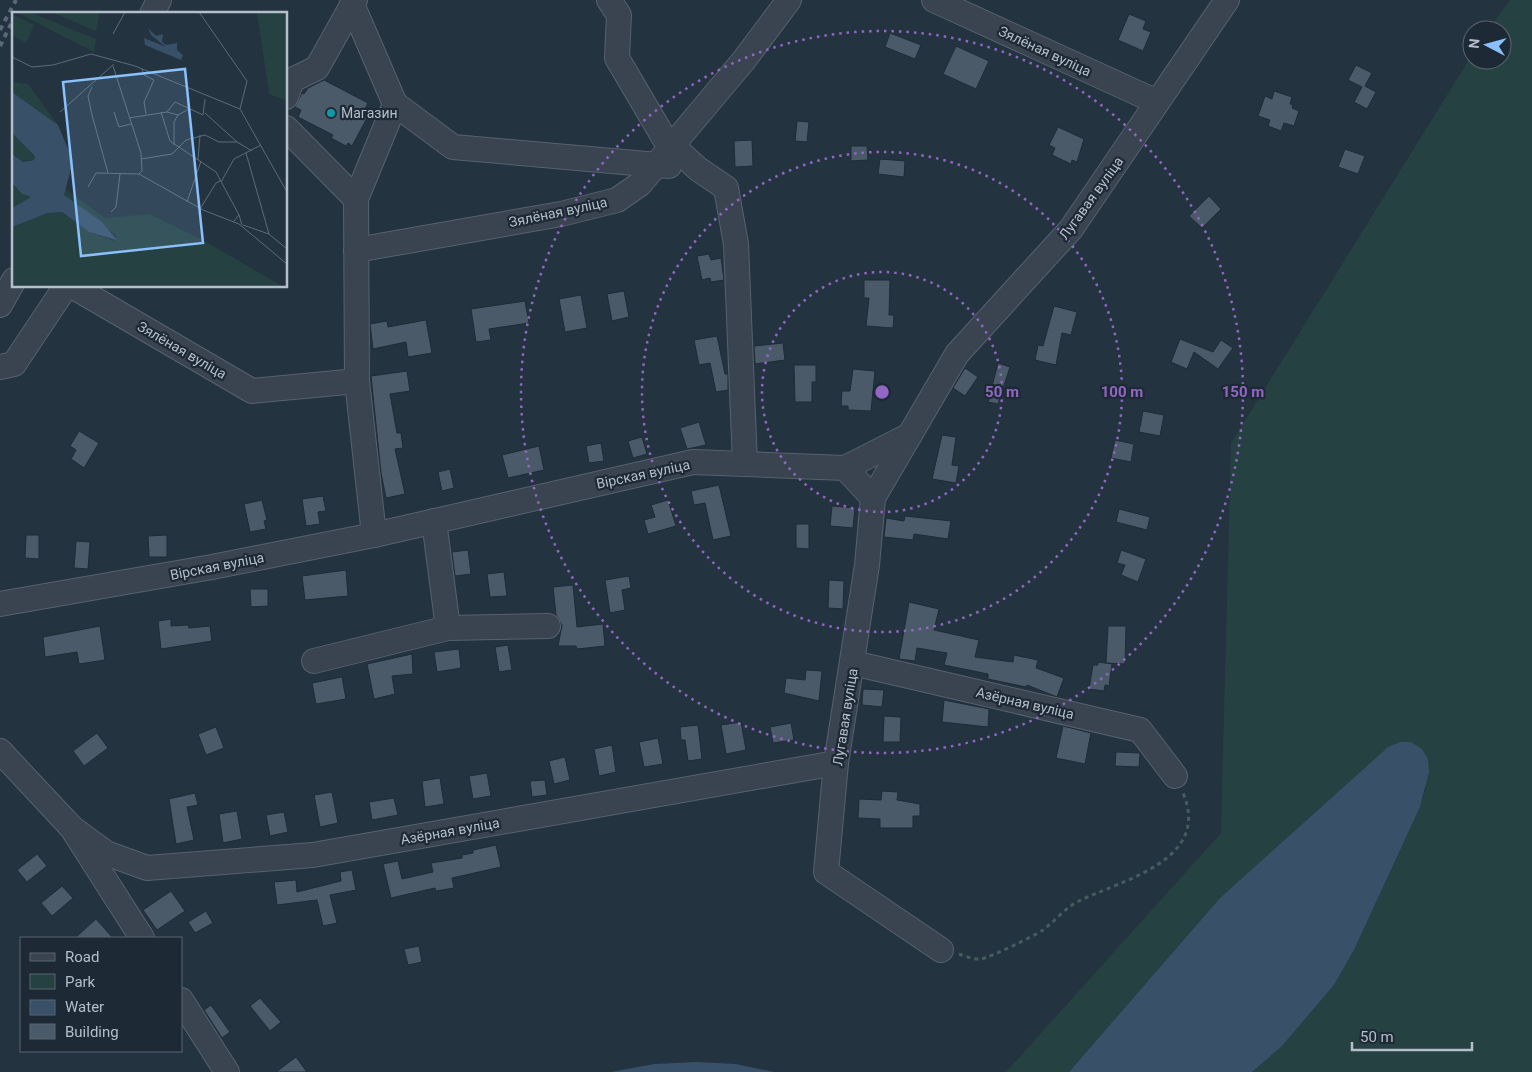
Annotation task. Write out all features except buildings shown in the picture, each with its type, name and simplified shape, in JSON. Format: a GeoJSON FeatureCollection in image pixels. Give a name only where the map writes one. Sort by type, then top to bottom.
{"type":"FeatureCollection","features":[{"type":"Feature","properties":{"kind":"street"},"geometry":{"type":"LineString","coordinates":[[153,12],[159,0]]}},
{"type":"Feature","properties":{"kind":"street"},"geometry":{"type":"LineString","coordinates":[[609,0],[619,15],[617,58],[664,138],[698,169],[726,188],[736,244],[745,464]]}},
{"type":"Feature","properties":{"kind":"street","name":"Зялёная вуліца"},"geometry":{"type":"LineString","coordinates":[[356,250],[561,214],[617,200],[640,184],[744,60],[789,0]]}},
{"type":"Feature","properties":{"kind":"street","name":"Зялёная вуліца"},"geometry":{"type":"LineString","coordinates":[[934,0],[1157,102]]}},
{"type":"Feature","properties":{"kind":"street","name":"Лугавая вуліца"},"geometry":{"type":"LineString","coordinates":[[941,950],[826,872],[836,763],[854,663],[867,565],[873,498],[957,354],[1071,229],[1227,0]]}},
{"type":"Feature","properties":{"kind":"street"},"geometry":{"type":"LineString","coordinates":[[354,2],[395,104],[453,147],[698,169]]}},
{"type":"Feature","properties":{"kind":"street"},"geometry":{"type":"LineString","coordinates":[[288,91],[292,80],[317,68],[354,2]]}},
{"type":"Feature","properties":{"kind":"street"},"geometry":{"type":"LineString","coordinates":[[374,535],[356,381],[356,199],[395,104]]}},
{"type":"Feature","properties":{"kind":"street"},"geometry":{"type":"LineString","coordinates":[[288,130],[356,199]]}},
{"type":"Feature","properties":{"kind":"street"},"geometry":{"type":"LineString","coordinates":[[0,305],[12,284]]}},
{"type":"Feature","properties":{"kind":"street"},"geometry":{"type":"LineString","coordinates":[[0,367],[14,364],[65,288]]}},
{"type":"Feature","properties":{"kind":"street","name":"Зялёная вуліца"},"geometry":{"type":"LineString","coordinates":[[75,288],[252,391],[356,381]]}},
{"type":"Feature","properties":{"kind":"street"},"geometry":{"type":"LineString","coordinates":[[873,498],[845,468],[910,435]]}},
{"type":"Feature","properties":{"kind":"street","name":"Вірская вуліца"},"geometry":{"type":"LineString","coordinates":[[0,604],[212,567],[374,535],[693,462],[845,468]]}},
{"type":"Feature","properties":{"kind":"street"},"geometry":{"type":"LineString","coordinates":[[434,521],[448,628]]}},
{"type":"Feature","properties":{"kind":"street"},"geometry":{"type":"LineString","coordinates":[[314,661],[448,628],[548,626]]}},
{"type":"Feature","properties":{"kind":"street","name":"Азёрная вуліца"},"geometry":{"type":"LineString","coordinates":[[854,663],[1140,730],[1175,776]]}},
{"type":"Feature","properties":{"kind":"street","name":"Азёрная вуліца"},"geometry":{"type":"LineString","coordinates":[[0,751],[72,828],[106,853],[147,868],[313,854],[836,763]]}},
{"type":"Feature","properties":{"kind":"street","name":"Азёрная вуліца"},"geometry":{"type":"LineString","coordinates":[[72,828],[141,937]]}},
{"type":"Feature","properties":{"kind":"street"},"geometry":{"type":"LineString","coordinates":[[182,1002],[227,1072]]}},
{"type":"Feature","properties":{"kind":"path"},"geometry":{"type":"LineString","coordinates":[[941,950],[980,959],[1042,931],[1077,902],[1134,879],[1172,855],[1187,831],[1188,806],[1175,776]]}},
{"type":"Feature","properties":{"kind":"green space"},"geometry":{"type":"Polygon","coordinates":[[[1510,0],[1532,0],[1532,1072],[1252,1072],[1282,1046],[1334,985],[1354,950],[1420,807],[1426,788],[1400,742],[1388,747],[1220,898],[1069,1072],[1006,1072],[1221,833],[1231,443],[1463,70],[1512,70],[1512,20],[1495,20],[1510,0]]]}},
{"type":"Feature","properties":{"kind":"water"},"geometry":{"type":"Polygon","coordinates":[[[1400,742],[1411,742],[1422,749],[1428,759],[1429,772],[1420,807],[1354,950],[1334,985],[1282,1046],[1252,1072],[1069,1072],[1220,898],[1388,747],[1400,742]]]}},
{"type":"Feature","properties":{"kind":"water"},"geometry":{"type":"Polygon","coordinates":[[[697,1062],[736,1064],[774,1072],[611,1072],[654,1064],[697,1062]]]}},
{"type":"Feature","properties":{"kind":"railway"},"geometry":{"type":"LineString","coordinates":[[0,30],[16,0]]}},
{"type":"Feature","properties":{"kind":"railway"},"geometry":{"type":"LineString","coordinates":[[0,46],[11,24]]}},
{"type":"Feature","properties":{"kind":"place","name":"Магазин"},"geometry":{"type":"Point","coordinates":[331,113]}}]}
